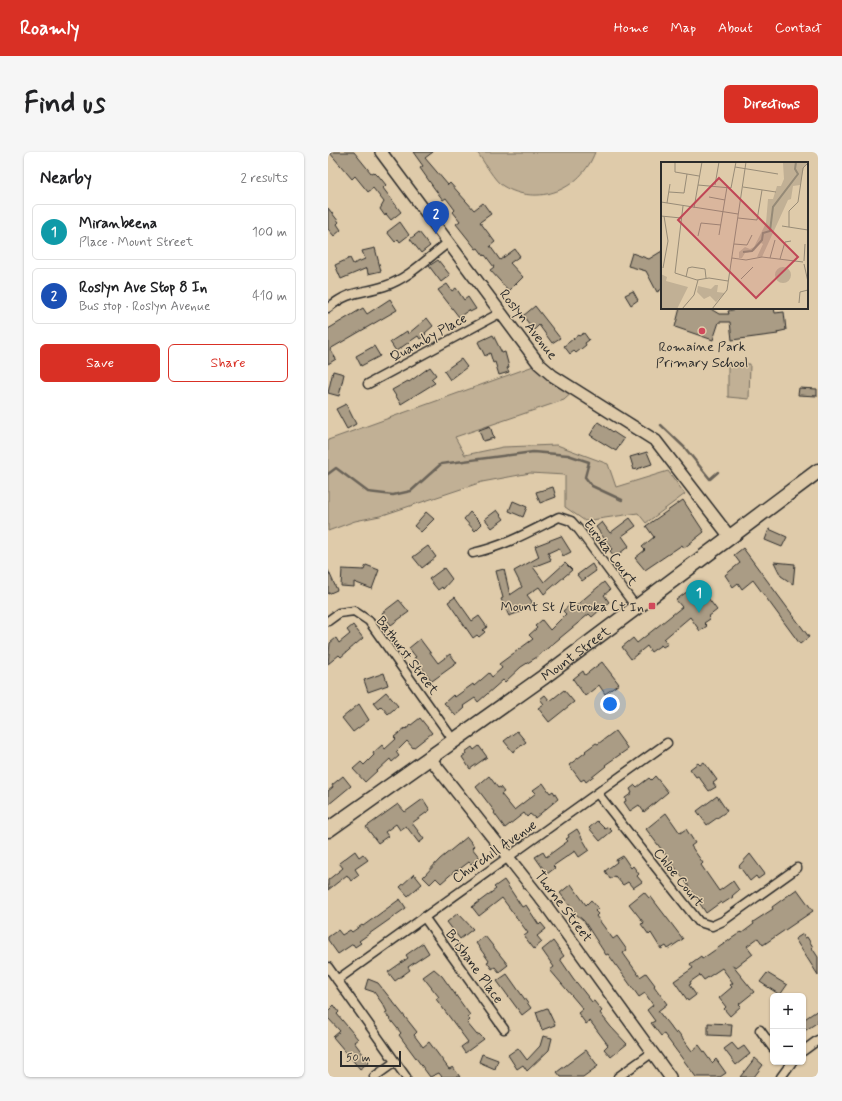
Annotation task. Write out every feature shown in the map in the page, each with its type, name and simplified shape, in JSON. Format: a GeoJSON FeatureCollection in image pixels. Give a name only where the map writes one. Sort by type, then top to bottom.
{"type":"FeatureCollection","features":[{"type":"Feature","properties":{"kind":"highway","name":"Mount Street"},"geometry":{"type":"LineString","coordinates":[[328,830],[545,676],[818,471]]}},
{"type":"Feature","properties":{"kind":"street","name":"Roslyn Avenue"},"geometry":{"type":"LineString","coordinates":[[381,152],[539,364],[553,376],[656,441],[730,537]]}},
{"type":"Feature","properties":{"kind":"street"},"geometry":{"type":"LineString","coordinates":[[328,308],[341,297],[353,292],[385,286],[401,278],[449,242]]}},
{"type":"Feature","properties":{"kind":"street","name":"Quamby Place"},"geometry":{"type":"LineString","coordinates":[[368,384],[500,313]]}},
{"type":"Feature","properties":{"kind":"street","name":"Euroka Court"},"geometry":{"type":"LineString","coordinates":[[473,553],[501,546],[559,517],[571,521],[580,530],[636,607]]}},
{"type":"Feature","properties":{"kind":"street","name":"Bathurst Street"},"geometry":{"type":"LineString","coordinates":[[328,621],[339,613],[354,611],[368,621],[454,741]]}},
{"type":"Feature","properties":{"kind":"street","name":"Churchill Avenue"},"geometry":{"type":"LineString","coordinates":[[337,980],[667,743]]}},
{"type":"Feature","properties":{"kind":"street","name":"Thorne Street"},"geometry":{"type":"LineString","coordinates":[[429,757],[545,904],[670,1077]]}},
{"type":"Feature","properties":{"kind":"street","name":"Chloe Court"},"geometry":{"type":"LineString","coordinates":[[598,794],[699,922],[712,926],[723,921],[797,868]]}},
{"type":"Feature","properties":{"kind":"street","name":"Brisbane Place"},"geometry":{"type":"LineString","coordinates":[[424,917],[504,1029]]}},
{"type":"Feature","properties":{"kind":"street"},"geometry":{"type":"LineString","coordinates":[[328,967],[406,1077]]}},
{"type":"Feature","properties":{"kind":"street"},"geometry":{"type":"LineString","coordinates":[[760,1030],[770,1044]]}},
{"type":"Feature","properties":{"kind":"street"},"geometry":{"type":"LineString","coordinates":[[806,1049],[818,1040]]}},
{"type":"Feature","properties":{"kind":"street"},"geometry":{"type":"LineString","coordinates":[[618,1077],[653,1052]]}},
{"type":"Feature","properties":{"kind":"street"},"geometry":{"type":"LineString","coordinates":[[374,1077],[395,1062]]}},
{"type":"Feature","properties":{"kind":"street"},"geometry":{"type":"LineString","coordinates":[[786,1075],[789,1065]]}},
{"type":"Feature","properties":{"kind":"shaded area"},"geometry":{"type":"Polygon","coordinates":[[[477,152],[595,152],[580,176],[569,185],[557,191],[530,195],[516,192],[500,184],[477,152]]]}},
{"type":"Feature","properties":{"kind":"shaded area"},"geometry":{"type":"Polygon","coordinates":[[[728,362],[746,362],[747,364],[750,364],[749,399],[728,397],[728,362]]]}},
{"type":"Feature","properties":{"kind":"shaded area"},"geometry":{"type":"Polygon","coordinates":[[[539,364],[575,390],[564,400],[455,437],[465,455],[503,447],[557,445],[608,464],[616,487],[668,471],[685,494],[646,523],[638,513],[585,521],[565,507],[565,475],[530,473],[482,482],[380,516],[355,521],[328,531],[328,440],[539,364]]]}},
{"type":"Feature","properties":{"kind":"building"},"geometry":{"type":"Polygon","coordinates":[[[329,152],[354,152],[371,173],[373,172],[377,176],[378,175],[386,185],[383,188],[401,212],[391,220],[386,214],[385,216],[380,209],[384,202],[373,188],[368,192],[355,176],[352,179],[329,152]]]}},
{"type":"Feature","properties":{"kind":"building"},"geometry":{"type":"Polygon","coordinates":[[[413,152],[433,152],[425,158],[448,185],[450,183],[474,210],[483,203],[491,214],[480,222],[495,242],[490,246],[500,260],[515,249],[520,256],[510,263],[523,277],[509,291],[490,270],[494,267],[485,255],[484,256],[478,248],[476,249],[456,224],[460,221],[453,212],[455,210],[446,198],[443,200],[434,188],[420,168],[423,166],[413,152]]]}},
{"type":"Feature","properties":{"kind":"building"},"geometry":{"type":"Polygon","coordinates":[[[328,208],[339,222],[337,224],[341,230],[334,236],[328,229],[328,208]]]}},
{"type":"Feature","properties":{"kind":"building"},"geometry":{"type":"Polygon","coordinates":[[[400,222],[409,235],[400,242],[398,239],[395,242],[387,232],[400,222]]]}},
{"type":"Feature","properties":{"kind":"building"},"geometry":{"type":"Polygon","coordinates":[[[419,232],[430,246],[421,253],[410,239],[419,232]]]}},
{"type":"Feature","properties":{"kind":"building"},"geometry":{"type":"Polygon","coordinates":[[[375,248],[381,271],[368,274],[367,268],[341,279],[335,265],[350,258],[353,264],[365,259],[362,251],[375,248]]]}},
{"type":"Feature","properties":{"kind":"building"},"geometry":{"type":"Polygon","coordinates":[[[661,252],[661,290],[657,292],[646,271],[628,266],[632,253],[649,259],[661,252]]]}},
{"type":"Feature","properties":{"kind":"building"},"geometry":{"type":"Polygon","coordinates":[[[438,260],[450,275],[441,282],[429,266],[438,260]]]}},
{"type":"Feature","properties":{"kind":"building"},"geometry":{"type":"Polygon","coordinates":[[[447,284],[452,291],[456,288],[464,300],[468,297],[476,309],[470,312],[469,310],[459,317],[438,290],[447,284]]]}},
{"type":"Feature","properties":{"kind":"building"},"geometry":{"type":"Polygon","coordinates":[[[633,291],[638,300],[631,305],[625,295],[633,291]]]}},
{"type":"Feature","properties":{"kind":"building"},"geometry":{"type":"Polygon","coordinates":[[[390,299],[397,310],[330,349],[336,359],[328,364],[328,329],[363,308],[367,314],[390,299]]]}},
{"type":"Feature","properties":{"kind":"building"},"geometry":{"type":"Polygon","coordinates":[[[535,306],[560,338],[552,343],[539,325],[534,330],[523,316],[535,306]]]}},
{"type":"Feature","properties":{"kind":"building"},"geometry":{"type":"Polygon","coordinates":[[[680,309],[711,309],[719,314],[729,314],[728,311],[737,309],[774,309],[775,313],[784,312],[786,330],[777,332],[778,334],[732,340],[730,322],[719,322],[713,340],[675,327],[680,309]]]}},
{"type":"Feature","properties":{"kind":"building"},"geometry":{"type":"Polygon","coordinates":[[[427,318],[433,326],[425,333],[426,334],[420,339],[418,336],[396,351],[390,342],[407,331],[408,334],[427,318]]]}},
{"type":"Feature","properties":{"kind":"building"},"geometry":{"type":"Polygon","coordinates":[[[584,333],[589,340],[585,343],[586,345],[576,353],[574,351],[570,354],[564,346],[578,335],[579,336],[584,333]]]}},
{"type":"Feature","properties":{"kind":"building"},"geometry":{"type":"Polygon","coordinates":[[[493,335],[502,353],[505,352],[509,367],[507,368],[509,372],[499,375],[495,362],[493,363],[490,353],[485,356],[478,342],[493,335]]]}},
{"type":"Feature","properties":{"kind":"building"},"geometry":{"type":"Polygon","coordinates":[[[374,346],[380,356],[361,366],[356,356],[374,346]]]}},
{"type":"Feature","properties":{"kind":"building"},"geometry":{"type":"Polygon","coordinates":[[[461,359],[467,367],[450,380],[444,371],[461,359]]]}},
{"type":"Feature","properties":{"kind":"building"},"geometry":{"type":"Polygon","coordinates":[[[430,367],[436,375],[431,379],[435,383],[401,404],[392,390],[408,381],[409,382],[430,367]]]}},
{"type":"Feature","properties":{"kind":"building"},"geometry":{"type":"Polygon","coordinates":[[[333,371],[344,374],[339,396],[328,393],[333,371]]]}},
{"type":"Feature","properties":{"kind":"building"},"geometry":{"type":"Polygon","coordinates":[[[799,388],[817,389],[817,396],[798,395],[799,388]]]}},
{"type":"Feature","properties":{"kind":"building"},"geometry":{"type":"Polygon","coordinates":[[[346,404],[356,424],[347,429],[336,409],[346,404]]]}},
{"type":"Feature","properties":{"kind":"building"},"geometry":{"type":"Polygon","coordinates":[[[598,422],[624,439],[616,451],[590,435],[598,422]]]}},
{"type":"Feature","properties":{"kind":"building"},"geometry":{"type":"Polygon","coordinates":[[[490,426],[494,438],[483,441],[479,430],[490,426]]]}},
{"type":"Feature","properties":{"kind":"building"},"geometry":{"type":"Polygon","coordinates":[[[647,452],[652,464],[634,470],[630,457],[647,452]]]}},
{"type":"Feature","properties":{"kind":"building"},"geometry":{"type":"Polygon","coordinates":[[[553,487],[556,497],[540,503],[536,492],[553,487]]]}},
{"type":"Feature","properties":{"kind":"building"},"geometry":{"type":"Polygon","coordinates":[[[683,500],[704,532],[684,548],[682,545],[645,570],[635,558],[645,550],[642,547],[654,537],[646,526],[683,500]]]}},
{"type":"Feature","properties":{"kind":"building"},"geometry":{"type":"Polygon","coordinates":[[[513,501],[527,507],[523,517],[509,511],[513,501]]]}},
{"type":"Feature","properties":{"kind":"building"},"geometry":{"type":"Polygon","coordinates":[[[497,510],[504,519],[492,528],[485,519],[497,510]]]}},
{"type":"Feature","properties":{"kind":"building"},"geometry":{"type":"Polygon","coordinates":[[[426,512],[434,519],[421,532],[414,526],[426,512]]]}},
{"type":"Feature","properties":{"kind":"building"},"geometry":{"type":"Polygon","coordinates":[[[470,512],[482,524],[475,531],[464,519],[470,512]]]}},
{"type":"Feature","properties":{"kind":"building"},"geometry":{"type":"Polygon","coordinates":[[[630,518],[636,526],[622,536],[629,546],[615,557],[610,551],[612,549],[596,527],[602,522],[610,533],[630,518]]]}},
{"type":"Feature","properties":{"kind":"building"},"geometry":{"type":"Polygon","coordinates":[[[769,529],[787,537],[782,547],[765,540],[769,529]]]}},
{"type":"Feature","properties":{"kind":"building"},"geometry":{"type":"Polygon","coordinates":[[[561,536],[571,552],[563,556],[559,548],[548,553],[551,560],[533,567],[544,582],[565,563],[572,570],[544,594],[539,587],[527,595],[533,603],[520,612],[509,616],[501,599],[503,598],[496,571],[504,569],[510,595],[522,587],[514,571],[539,557],[535,546],[561,536]]]}},
{"type":"Feature","properties":{"kind":"building"},"geometry":{"type":"Polygon","coordinates":[[[428,546],[436,557],[422,568],[413,557],[428,546]]]}},
{"type":"Feature","properties":{"kind":"building"},"geometry":{"type":"Polygon","coordinates":[[[743,548],[809,637],[800,644],[753,580],[742,589],[738,583],[733,587],[725,575],[740,563],[734,555],[743,548]]]}},
{"type":"Feature","properties":{"kind":"building"},"geometry":{"type":"Polygon","coordinates":[[[774,562],[795,564],[793,584],[781,576],[774,562]]]}},
{"type":"Feature","properties":{"kind":"building"},"geometry":{"type":"Polygon","coordinates":[[[592,564],[596,571],[582,581],[577,575],[592,564]]]}},
{"type":"Feature","properties":{"kind":"building"},"geometry":{"type":"Polygon","coordinates":[[[366,565],[379,570],[372,589],[354,582],[354,587],[341,586],[342,569],[364,570],[366,565]]]}},
{"type":"Feature","properties":{"kind":"building"},"geometry":{"type":"Polygon","coordinates":[[[444,568],[452,579],[443,589],[442,587],[438,590],[429,579],[444,568]]]}},
{"type":"Feature","properties":{"kind":"building"},"geometry":{"type":"Polygon","coordinates":[[[328,570],[337,590],[328,594],[328,570]]]}},
{"type":"Feature","properties":{"kind":"building"},"geometry":{"type":"Polygon","coordinates":[[[604,582],[610,590],[604,595],[609,602],[592,617],[589,614],[537,657],[521,667],[505,682],[503,680],[478,702],[475,698],[463,706],[465,708],[456,716],[444,703],[453,695],[455,697],[473,684],[474,686],[489,673],[492,677],[502,668],[499,664],[533,639],[529,635],[537,628],[535,626],[542,620],[550,630],[566,614],[563,611],[569,606],[572,609],[604,582]]]}},
{"type":"Feature","properties":{"kind":"building"},"geometry":{"type":"Polygon","coordinates":[[[688,591],[693,597],[698,594],[704,602],[708,598],[717,610],[708,617],[710,619],[704,623],[707,626],[700,631],[690,617],[664,639],[668,644],[663,647],[661,645],[651,652],[647,646],[631,659],[622,647],[633,638],[637,643],[682,607],[676,600],[688,591]]]}},
{"type":"Feature","properties":{"kind":"building"},"geometry":{"type":"Polygon","coordinates":[[[455,597],[472,621],[479,616],[487,627],[483,630],[485,632],[479,637],[477,635],[473,638],[448,602],[455,597]]]}},
{"type":"Feature","properties":{"kind":"building"},"geometry":{"type":"Polygon","coordinates":[[[399,600],[409,612],[391,625],[382,613],[399,600]]]}},
{"type":"Feature","properties":{"kind":"building"},"geometry":{"type":"Polygon","coordinates":[[[353,625],[363,638],[341,657],[339,655],[328,664],[330,643],[336,638],[339,643],[350,634],[347,630],[353,625]]]}},
{"type":"Feature","properties":{"kind":"building"},"geometry":{"type":"Polygon","coordinates":[[[420,639],[438,663],[450,654],[457,663],[432,681],[414,658],[416,657],[409,648],[420,639]]]}},
{"type":"Feature","properties":{"kind":"building"},"geometry":{"type":"Polygon","coordinates":[[[602,662],[619,684],[605,694],[599,685],[585,696],[573,679],[583,671],[585,675],[602,662]]]}},
{"type":"Feature","properties":{"kind":"building"},"geometry":{"type":"Polygon","coordinates":[[[384,673],[388,685],[368,692],[364,680],[384,673]]]}},
{"type":"Feature","properties":{"kind":"building"},"geometry":{"type":"Polygon","coordinates":[[[564,690],[574,702],[549,722],[538,708],[544,704],[540,699],[545,695],[550,701],[564,690]]]}},
{"type":"Feature","properties":{"kind":"building"},"geometry":{"type":"Polygon","coordinates":[[[386,692],[398,706],[388,714],[381,706],[378,709],[373,703],[386,692]]]}},
{"type":"Feature","properties":{"kind":"building"},"geometry":{"type":"Polygon","coordinates":[[[359,704],[369,720],[353,732],[342,718],[359,704]]]}},
{"type":"Feature","properties":{"kind":"building"},"geometry":{"type":"Polygon","coordinates":[[[420,718],[432,733],[413,748],[407,741],[396,752],[399,756],[392,762],[390,759],[365,782],[353,769],[361,762],[364,765],[374,755],[373,753],[382,745],[385,749],[396,739],[394,737],[420,718]]]}},
{"type":"Feature","properties":{"kind":"building"},"geometry":{"type":"Polygon","coordinates":[[[517,731],[526,742],[513,752],[504,741],[517,731]]]}},
{"type":"Feature","properties":{"kind":"building"},"geometry":{"type":"Polygon","coordinates":[[[615,731],[628,749],[605,765],[606,766],[586,782],[584,779],[581,781],[569,765],[586,752],[585,751],[596,743],[598,744],[615,731]]]}},
{"type":"Feature","properties":{"kind":"building"},"geometry":{"type":"Polygon","coordinates":[[[479,746],[487,757],[470,769],[462,757],[466,754],[465,752],[472,747],[474,750],[479,746]]]}},
{"type":"Feature","properties":{"kind":"building"},"geometry":{"type":"Polygon","coordinates":[[[704,762],[717,780],[713,783],[716,787],[709,791],[698,776],[696,777],[690,769],[698,763],[700,765],[704,762]]]}},
{"type":"Feature","properties":{"kind":"building"},"geometry":{"type":"Polygon","coordinates":[[[343,776],[351,786],[328,805],[328,791],[333,787],[332,785],[343,776]]]}},
{"type":"Feature","properties":{"kind":"building"},"geometry":{"type":"Polygon","coordinates":[[[489,776],[498,788],[500,787],[504,792],[501,794],[514,810],[536,793],[533,790],[543,783],[550,793],[553,791],[558,799],[535,818],[530,814],[527,817],[524,813],[505,828],[476,787],[489,776]]]}},
{"type":"Feature","properties":{"kind":"building"},"geometry":{"type":"Polygon","coordinates":[[[655,776],[668,792],[644,812],[639,805],[630,811],[624,802],[626,801],[625,798],[632,793],[630,789],[635,785],[637,787],[649,778],[651,780],[655,776]]]}},
{"type":"Feature","properties":{"kind":"building"},"geometry":{"type":"Polygon","coordinates":[[[717,796],[727,811],[707,825],[697,811],[717,796]]]}},
{"type":"Feature","properties":{"kind":"building"},"geometry":{"type":"Polygon","coordinates":[[[423,799],[430,810],[412,823],[424,839],[419,843],[406,826],[400,830],[396,824],[385,832],[388,836],[378,843],[366,827],[398,804],[405,812],[423,799]]]}},
{"type":"Feature","properties":{"kind":"building"},"geometry":{"type":"Polygon","coordinates":[[[666,813],[680,833],[686,829],[695,843],[691,846],[703,863],[701,865],[719,891],[733,881],[739,890],[732,896],[733,897],[722,904],[721,902],[706,913],[686,882],[646,829],[666,813]]]}},
{"type":"Feature","properties":{"kind":"building"},"geometry":{"type":"Polygon","coordinates":[[[597,821],[605,829],[608,827],[612,831],[600,841],[589,828],[597,821]]]}},
{"type":"Feature","properties":{"kind":"building"},"geometry":{"type":"Polygon","coordinates":[[[577,829],[589,850],[579,857],[575,851],[553,866],[555,868],[547,874],[535,857],[543,852],[546,857],[568,841],[566,839],[569,837],[568,835],[577,829]]]}},
{"type":"Feature","properties":{"kind":"building"},"geometry":{"type":"Polygon","coordinates":[[[467,837],[474,846],[472,848],[480,858],[471,864],[469,862],[457,871],[456,870],[441,883],[436,878],[430,884],[423,877],[440,859],[467,837]]]}},
{"type":"Feature","properties":{"kind":"building"},"geometry":{"type":"Polygon","coordinates":[[[355,851],[359,857],[363,854],[368,860],[355,869],[359,875],[351,881],[347,875],[328,890],[328,880],[343,868],[339,863],[355,851]]]}},
{"type":"Feature","properties":{"kind":"building"},"geometry":{"type":"Polygon","coordinates":[[[750,854],[765,874],[758,879],[756,876],[750,881],[739,866],[750,854]]]}},
{"type":"Feature","properties":{"kind":"building"},"geometry":{"type":"Polygon","coordinates":[[[623,856],[631,868],[633,866],[639,874],[637,876],[642,882],[633,888],[628,882],[623,885],[615,876],[610,879],[605,871],[617,862],[616,860],[623,856]]]}},
{"type":"Feature","properties":{"kind":"building"},"geometry":{"type":"Polygon","coordinates":[[[414,874],[422,884],[408,896],[400,887],[414,874]]]}},
{"type":"Feature","properties":{"kind":"building"},"geometry":{"type":"Polygon","coordinates":[[[504,880],[522,907],[526,905],[539,925],[541,923],[546,929],[537,936],[542,942],[534,949],[524,936],[528,933],[502,898],[479,916],[472,907],[496,889],[494,887],[504,880]]]}},
{"type":"Feature","properties":{"kind":"building"},"geometry":{"type":"Polygon","coordinates":[[[571,884],[586,905],[591,900],[598,908],[595,911],[598,914],[596,916],[613,939],[617,936],[627,950],[623,953],[640,977],[646,973],[655,985],[654,986],[667,1004],[658,1011],[676,1034],[678,1032],[692,1051],[699,1045],[712,1063],[716,1059],[726,1073],[720,1077],[696,1077],[664,1034],[661,1036],[651,1023],[655,1021],[647,1010],[653,1005],[645,993],[639,997],[608,954],[606,955],[584,921],[576,914],[560,893],[571,884]]]}},
{"type":"Feature","properties":{"kind":"building"},"geometry":{"type":"Polygon","coordinates":[[[797,889],[813,911],[763,945],[758,938],[747,946],[753,954],[736,967],[732,965],[754,992],[739,1004],[741,1006],[730,1016],[724,1009],[726,1007],[719,998],[732,987],[730,985],[733,983],[722,968],[704,980],[700,975],[690,982],[691,984],[689,985],[696,995],[688,1001],[674,981],[693,968],[690,964],[701,956],[702,959],[741,932],[742,933],[754,924],[753,922],[773,909],[772,907],[797,889]]]}},
{"type":"Feature","properties":{"kind":"building"},"geometry":{"type":"Polygon","coordinates":[[[644,892],[649,898],[651,897],[683,939],[668,949],[666,946],[661,949],[651,933],[649,935],[641,924],[644,923],[629,904],[644,892]]]}},
{"type":"Feature","properties":{"kind":"building"},"geometry":{"type":"Polygon","coordinates":[[[400,899],[406,908],[359,941],[361,943],[355,947],[353,944],[338,954],[328,940],[328,937],[338,930],[342,935],[350,930],[352,932],[362,925],[363,926],[400,899]]]}},
{"type":"Feature","properties":{"kind":"building"},"geometry":{"type":"Polygon","coordinates":[[[458,913],[473,929],[460,939],[447,922],[458,913]]]}},
{"type":"Feature","properties":{"kind":"building"},"geometry":{"type":"Polygon","coordinates":[[[803,934],[805,938],[807,937],[818,957],[818,975],[795,939],[803,934]]]}},
{"type":"Feature","properties":{"kind":"building"},"geometry":{"type":"Polygon","coordinates":[[[485,936],[508,965],[499,972],[495,967],[492,969],[487,962],[489,961],[476,943],[485,936]]]}},
{"type":"Feature","properties":{"kind":"building"},"geometry":{"type":"Polygon","coordinates":[[[553,941],[564,956],[560,959],[573,978],[592,1002],[594,1001],[602,1011],[600,1013],[627,1044],[611,1057],[604,1049],[608,1045],[590,1021],[586,1024],[578,1013],[583,1009],[550,970],[554,967],[542,950],[553,941]]]}},
{"type":"Feature","properties":{"kind":"building"},"geometry":{"type":"Polygon","coordinates":[[[423,943],[429,953],[408,967],[410,970],[395,981],[388,972],[408,958],[406,955],[423,943]]]}},
{"type":"Feature","properties":{"kind":"building"},"geometry":{"type":"Polygon","coordinates":[[[434,969],[442,976],[470,1015],[467,1017],[470,1020],[467,1023],[477,1035],[479,1034],[484,1039],[465,1053],[461,1047],[468,1042],[436,999],[439,997],[423,977],[434,969]]]}},
{"type":"Feature","properties":{"kind":"building"},"geometry":{"type":"Polygon","coordinates":[[[767,973],[787,985],[781,993],[777,993],[760,982],[767,973]]]}},
{"type":"Feature","properties":{"kind":"building"},"geometry":{"type":"Polygon","coordinates":[[[507,974],[531,1008],[522,1015],[497,981],[507,974]]]}},
{"type":"Feature","properties":{"kind":"building"},"geometry":{"type":"Polygon","coordinates":[[[368,979],[378,983],[417,1032],[414,1035],[423,1047],[429,1042],[449,1069],[453,1067],[460,1077],[442,1077],[439,1073],[430,1077],[399,1035],[401,1033],[385,1013],[387,1012],[384,1006],[374,992],[365,989],[368,979]]]}},
{"type":"Feature","properties":{"kind":"building"},"geometry":{"type":"Polygon","coordinates":[[[334,1005],[339,1012],[337,1014],[358,1039],[354,1042],[369,1062],[360,1069],[333,1037],[340,1031],[328,1018],[328,1011],[334,1005]]]}},
{"type":"Feature","properties":{"kind":"building"},"geometry":{"type":"Polygon","coordinates":[[[547,1008],[555,1025],[542,1030],[536,1012],[547,1008]]]}},
{"type":"Feature","properties":{"kind":"building"},"geometry":{"type":"Polygon","coordinates":[[[818,1010],[818,1022],[806,1030],[806,1018],[818,1010]]]}},
{"type":"Feature","properties":{"kind":"building"},"geometry":{"type":"Polygon","coordinates":[[[708,1023],[732,1024],[731,1036],[708,1035],[708,1023]]]}},
{"type":"Feature","properties":{"kind":"building"},"geometry":{"type":"Polygon","coordinates":[[[543,1036],[552,1038],[549,1050],[527,1071],[523,1065],[517,1069],[508,1055],[518,1048],[527,1060],[540,1046],[543,1036]]]}},
{"type":"Feature","properties":{"kind":"building"},"geometry":{"type":"Polygon","coordinates":[[[732,1043],[738,1050],[744,1046],[750,1054],[736,1065],[724,1049],[732,1043]]]}},
{"type":"Feature","properties":{"kind":"building"},"geometry":{"type":"Polygon","coordinates":[[[586,1050],[598,1066],[583,1077],[561,1077],[557,1072],[586,1050]]]}},
{"type":"Feature","properties":{"kind":"building"},"geometry":{"type":"Polygon","coordinates":[[[482,1054],[498,1060],[495,1069],[479,1062],[482,1054]]]}},
{"type":"Feature","properties":{"kind":"building"},"geometry":{"type":"Polygon","coordinates":[[[755,1058],[763,1065],[754,1077],[740,1077],[755,1058]]]}},
{"type":"Feature","properties":{"kind":"waterway"},"geometry":{"type":"LineString","coordinates":[[661,425],[685,448],[710,479],[718,472]]}},
{"type":"Feature","properties":{"kind":"waterway"},"geometry":{"type":"LineString","coordinates":[[328,474],[336,468],[368,492],[393,495],[411,491],[441,464],[533,452],[568,455],[589,462],[585,477],[592,486],[622,500]]}},
{"type":"Feature","properties":{"kind":"place","name":"Roslyn Ave Stop 8 In"},"geometry":{"type":"Point","coordinates":[436,234]}},
{"type":"Feature","properties":{"kind":"place","name":"Romaine Park Primary School"},"geometry":{"type":"Point","coordinates":[702,331]}},
{"type":"Feature","properties":{"kind":"place","name":"Mount St / Euroka Ct In"},"geometry":{"type":"Point","coordinates":[652,606]}},
{"type":"Feature","properties":{"kind":"place","name":"Miranbeena"},"geometry":{"type":"Point","coordinates":[699,613]}}]}
